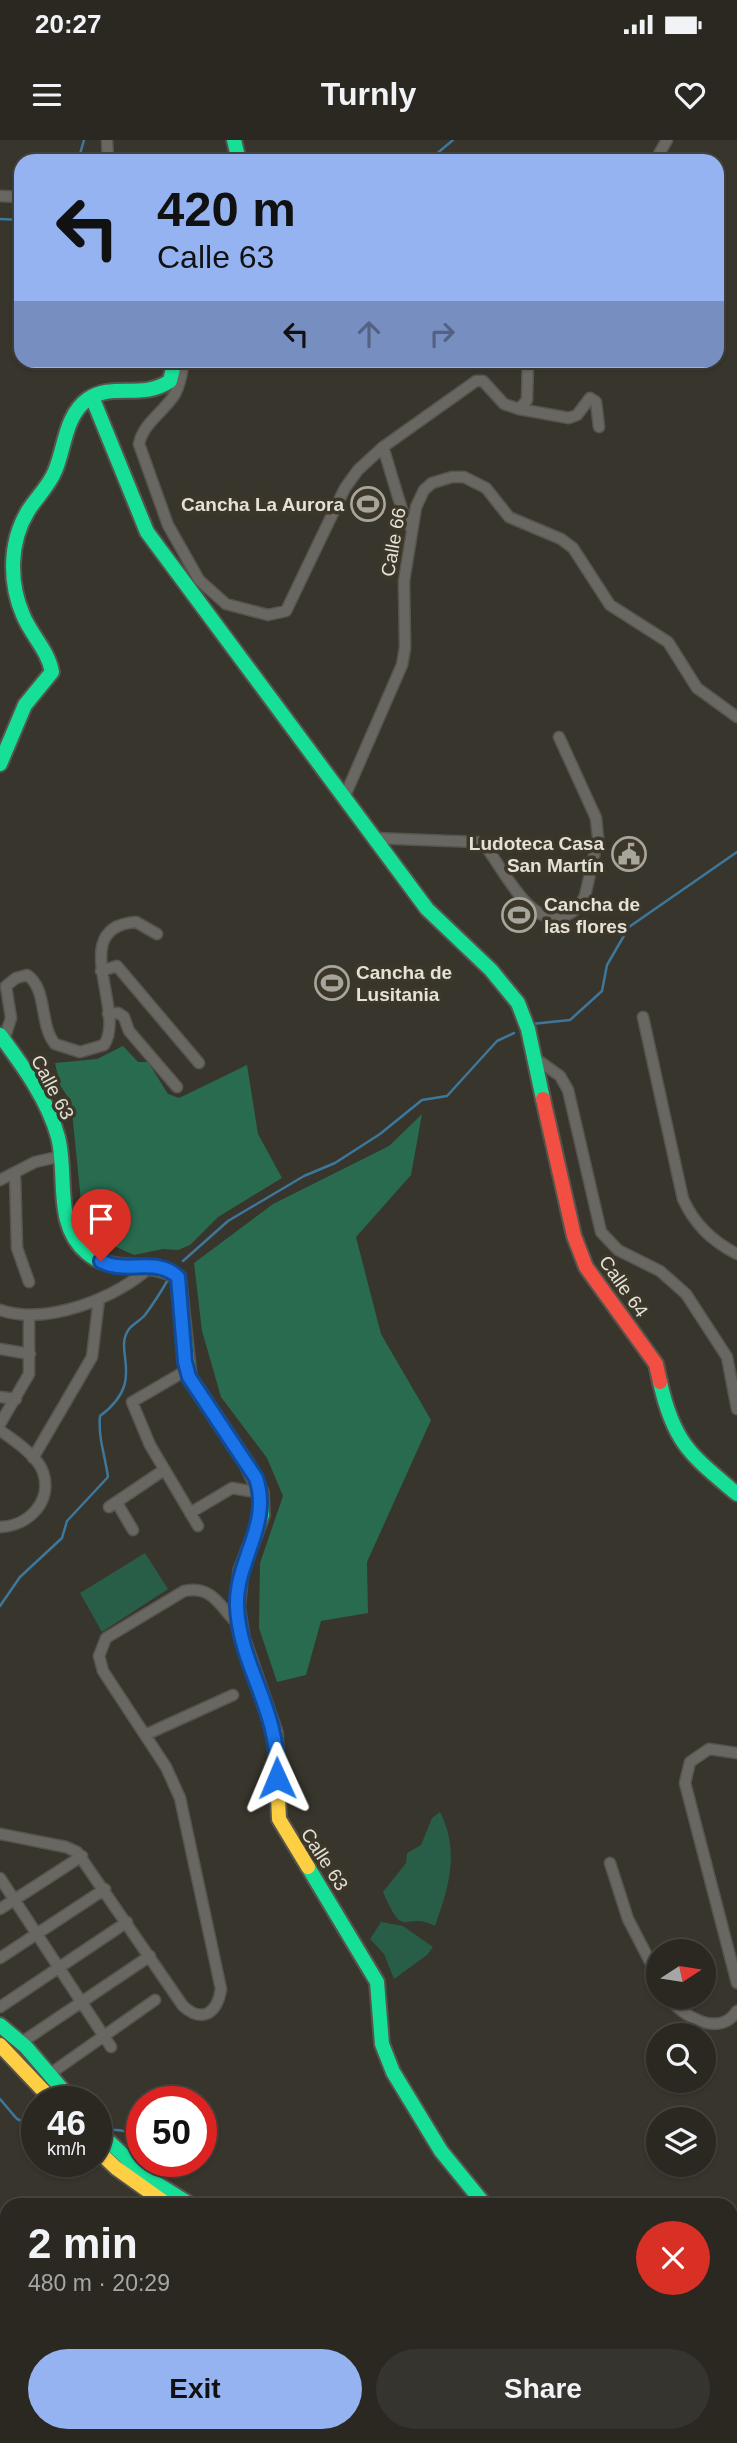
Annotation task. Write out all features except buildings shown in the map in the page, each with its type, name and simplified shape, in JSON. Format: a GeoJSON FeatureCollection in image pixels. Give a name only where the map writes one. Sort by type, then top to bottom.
{"type":"FeatureCollection","features":[{"type":"Feature","properties":{"kind":"main road"},"geometry":{"type":"LineString","coordinates":[[0,764],[25,705],[52,672],[48,656],[19,608],[13,573],[17,537],[24,518],[53,476],[74,416],[92,397],[117,391],[150,394],[170,381],[173,368]]}},
{"type":"Feature","properties":{"kind":"main road","name":"Calle 64"},"geometry":{"type":"LineString","coordinates":[[92,397],[147,532],[427,909],[491,970],[517,1003],[528,1029],[574,1236],[586,1267],[656,1364],[667,1414],[688,1452],[735,1487]]}},
{"type":"Feature","properties":{"kind":"main road","name":"Calle 63"},"geometry":{"type":"LineString","coordinates":[[1,1038],[50,1116],[62,1156],[68,1225],[76,1243],[87,1254],[118,1269],[151,1266]]}},
{"type":"Feature","properties":{"kind":"main road"},"geometry":{"type":"LineString","coordinates":[[151,1266],[164,1267],[178,1277],[187,1370],[201,1398],[252,1471],[261,1493]]}},
{"type":"Feature","properties":{"kind":"main road","name":"Calle 63"},"geometry":{"type":"LineString","coordinates":[[261,1493],[262,1515],[238,1587],[239,1625],[275,1733],[279,1819],[373,1973],[380,1996],[382,2044],[393,2072],[435,2141],[480,2198]]}},
{"type":"Feature","properties":{"kind":"main road"},"geometry":{"type":"LineString","coordinates":[[0,2025],[26,2047],[60,2086]]}},
{"type":"Feature","properties":{"kind":"main road"},"geometry":{"type":"LineString","coordinates":[[0,2045],[39,2086]]}},
{"type":"Feature","properties":{"kind":"main road"},"geometry":{"type":"LineString","coordinates":[[112,2146],[173,2198]]}},
{"type":"Feature","properties":{"kind":"main road"},"geometry":{"type":"LineString","coordinates":[[112,2164],[170,2198]]}},
{"type":"Feature","properties":{"kind":"street"},"geometry":{"type":"LineString","coordinates":[[183,368],[180,385],[173,397],[145,428],[139,444],[168,525],[199,580],[226,604],[268,615],[286,611],[345,488],[358,470],[383,447],[476,381],[483,381],[504,404],[569,418],[577,415],[590,398],[596,402],[599,427]]}},
{"type":"Feature","properties":{"kind":"street"},"geometry":{"type":"LineString","coordinates":[[519,409],[527,400],[527,368]]}},
{"type":"Feature","properties":{"kind":"street"},"geometry":{"type":"LineString","coordinates":[[383,447],[403,513],[412,530]]}},
{"type":"Feature","properties":{"kind":"street","name":"Calle 66"},"geometry":{"type":"LineString","coordinates":[[344,798],[402,665],[405,648],[403,593],[412,530],[420,498],[432,483],[452,477],[475,481],[486,488],[509,517],[561,539],[573,548],[610,605],[668,642],[697,688],[737,717]]}},
{"type":"Feature","properties":{"kind":"street"},"geometry":{"type":"LineString","coordinates":[[373,838],[477,842],[486,847],[532,912],[550,918],[568,915],[581,905],[585,896],[598,838],[596,818],[559,737]]}},
{"type":"Feature","properties":{"kind":"street"},"geometry":{"type":"LineString","coordinates":[[1,1038],[10,1018],[6,986],[20,976],[27,975],[33,978],[47,1031],[61,1048],[80,1052],[104,1045],[110,1033],[101,971],[106,934],[115,926],[136,922],[157,934]]}},
{"type":"Feature","properties":{"kind":"street"},"geometry":{"type":"LineString","coordinates":[[101,971],[117,966],[199,1063]]}},
{"type":"Feature","properties":{"kind":"street"},"geometry":{"type":"LineString","coordinates":[[108,1014],[118,1013],[124,1017],[130,1031],[177,1087]]}},
{"type":"Feature","properties":{"kind":"street"},"geometry":{"type":"LineString","coordinates":[[643,1017],[683,1199],[704,1231],[737,1254]]}},
{"type":"Feature","properties":{"kind":"street"},"geometry":{"type":"LineString","coordinates":[[534,1058],[559,1076],[568,1090],[601,1232],[618,1251],[660,1271],[686,1294],[727,1357],[737,1409]]}},
{"type":"Feature","properties":{"kind":"street"},"geometry":{"type":"LineString","coordinates":[[0,1180],[35,1162],[62,1156]]}},
{"type":"Feature","properties":{"kind":"street"},"geometry":{"type":"LineString","coordinates":[[15,1174],[17,1248],[29,1282]]}},
{"type":"Feature","properties":{"kind":"street"},"geometry":{"type":"LineString","coordinates":[[0,1310],[29,1316],[99,1299],[131,1284],[151,1266]]}},
{"type":"Feature","properties":{"kind":"street"},"geometry":{"type":"LineString","coordinates":[[33,1458],[92,1357],[99,1299]]}},
{"type":"Feature","properties":{"kind":"street"},"geometry":{"type":"LineString","coordinates":[[0,1424],[29,1374],[29,1316]]}},
{"type":"Feature","properties":{"kind":"street"},"geometry":{"type":"LineString","coordinates":[[0,1349],[30,1354]]}},
{"type":"Feature","properties":{"kind":"street"},"geometry":{"type":"LineString","coordinates":[[187,1370],[132,1402],[150,1445],[198,1526]]}},
{"type":"Feature","properties":{"kind":"street"},"geometry":{"type":"LineString","coordinates":[[0,1397],[16,1399]]}},
{"type":"Feature","properties":{"kind":"street"},"geometry":{"type":"LineString","coordinates":[[0,1430],[33,1458],[42,1470],[44,1483],[38,1508],[30,1518],[16,1526],[0,1527]]}},
{"type":"Feature","properties":{"kind":"street"},"geometry":{"type":"LineString","coordinates":[[133,1530],[113,1505],[164,1470]]}},
{"type":"Feature","properties":{"kind":"street"},"geometry":{"type":"LineString","coordinates":[[190,1513],[232,1488],[261,1493]]}},
{"type":"Feature","properties":{"kind":"street"},"geometry":{"type":"LineString","coordinates":[[0,1834],[66,1847],[82,1856],[183,2006],[192,2014],[202,2016],[211,2013],[219,2003],[221,1989],[180,1798],[166,1767],[100,1666],[99,1652],[106,1638],[172,1596],[191,1590],[213,1595],[239,1625]]}},
{"type":"Feature","properties":{"kind":"street"},"geometry":{"type":"LineString","coordinates":[[145,1735],[233,1695]]}},
{"type":"Feature","properties":{"kind":"street"},"geometry":{"type":"LineString","coordinates":[[737,1753],[709,1749],[694,1758],[687,1768],[685,1783],[737,1983]]}},
{"type":"Feature","properties":{"kind":"street"},"geometry":{"type":"LineString","coordinates":[[0,1909],[82,1856]]}},
{"type":"Feature","properties":{"kind":"street"},"geometry":{"type":"LineString","coordinates":[[610,1863],[628,1919],[646,1954]]}},
{"type":"Feature","properties":{"kind":"street"},"geometry":{"type":"LineString","coordinates":[[0,1878],[111,2047]]}},
{"type":"Feature","properties":{"kind":"street"},"geometry":{"type":"LineString","coordinates":[[0,1958],[105,1889]]}},
{"type":"Feature","properties":{"kind":"street"},"geometry":{"type":"LineString","coordinates":[[0,2007],[127,1922]]}},
{"type":"Feature","properties":{"kind":"street"},"geometry":{"type":"LineString","coordinates":[[25,2040],[150,1956]]}},
{"type":"Feature","properties":{"kind":"street"},"geometry":{"type":"LineString","coordinates":[[54,2071],[155,2000]]}},
{"type":"Feature","properties":{"kind":"street"},"geometry":{"type":"LineString","coordinates":[[683,2009],[710,2025],[726,2022],[737,2011]]}},
{"type":"Feature","properties":{"kind":"green space"},"geometry":{"type":"Polygon","coordinates":[[[123,1046],[138,1062],[148,1062],[168,1094],[179,1098],[247,1065],[258,1134],[282,1178],[218,1217],[190,1245],[178,1250],[163,1249],[134,1255],[101,1240],[88,1226],[81,1201],[71,1102],[60,1085],[55,1063],[97,1059],[123,1046]]]}},
{"type":"Feature","properties":{"kind":"green space"},"geometry":{"type":"Polygon","coordinates":[[[422,1114],[411,1175],[356,1237],[381,1334],[431,1420],[367,1562],[368,1613],[321,1621],[306,1675],[277,1682],[259,1628],[260,1563],[283,1496],[267,1458],[221,1397],[202,1331],[194,1263],[273,1204],[389,1146],[422,1114]]]}},
{"type":"Feature","properties":{"kind":"green space"},"geometry":{"type":"Polygon","coordinates":[[[145,1553],[168,1589],[102,1632],[80,1593],[145,1553]]]}},
{"type":"Feature","properties":{"kind":"green space"},"geometry":{"type":"Polygon","coordinates":[[[440,1812],[450,1841],[451,1855],[448,1883],[435,1926],[424,1922],[401,1921],[396,1917],[383,1892],[406,1863],[407,1853],[421,1845],[432,1818],[440,1812]]]}},
{"type":"Feature","properties":{"kind":"green space"},"geometry":{"type":"Polygon","coordinates":[[[381,1922],[403,1926],[433,1947],[427,1955],[394,1979],[384,1954],[370,1939],[381,1922]]]}},
{"type":"Feature","properties":{"kind":"waterway"},"geometry":{"type":"LineString","coordinates":[[80,154],[84,140]]}},
{"type":"Feature","properties":{"kind":"waterway"},"geometry":{"type":"LineString","coordinates":[[436,154],[453,140]]}},
{"type":"Feature","properties":{"kind":"waterway"},"geometry":{"type":"LineString","coordinates":[[0,219],[14,220]]}},
{"type":"Feature","properties":{"kind":"waterway"},"geometry":{"type":"LineString","coordinates":[[532,1024],[570,1020],[602,991],[607,965],[629,927],[737,852]]}},
{"type":"Feature","properties":{"kind":"waterway"},"geometry":{"type":"LineString","coordinates":[[183,1261],[228,1221],[304,1176],[335,1163],[380,1134],[422,1100],[447,1096],[497,1041],[514,1033]]}},
{"type":"Feature","properties":{"kind":"waterway"},"geometry":{"type":"LineString","coordinates":[[0,1606],[20,1577],[62,1538],[67,1521],[108,1477],[100,1416],[114,1403],[126,1379],[124,1347],[129,1329],[145,1315],[169,1278]]}},
{"type":"Feature","properties":{"kind":"waterway"},"geometry":{"type":"LineString","coordinates":[[0,2099],[21,2121]]}},
{"type":"Feature","properties":{"kind":"waterway"},"geometry":{"type":"LineString","coordinates":[[112,2130],[126,2132]]}},
{"type":"Feature","properties":{"kind":"traffic: fast"},"geometry":{"type":"LineString","coordinates":[[234,140],[237,154]]}},
{"type":"Feature","properties":{"kind":"traffic: fast"},"geometry":{"type":"LineString","coordinates":[[0,764],[25,705],[52,672],[47,657],[23,615],[15,590],[14,549],[22,523],[52,476],[70,423],[80,406],[98,394],[159,387],[170,381],[173,368]]}},
{"type":"Feature","properties":{"kind":"traffic: fast"},"geometry":{"type":"LineString","coordinates":[[92,397],[147,532],[427,909],[491,970],[518,1003],[528,1029],[543,1099]]}},
{"type":"Feature","properties":{"kind":"traffic: fast"},"geometry":{"type":"LineString","coordinates":[[0,1035],[34,1084],[54,1123],[61,1152],[66,1214],[76,1241],[87,1253],[108,1264],[156,1268],[178,1277],[189,1377],[247,1464],[261,1493],[262,1515],[241,1571],[237,1607],[242,1638]]}},
{"type":"Feature","properties":{"kind":"traffic: fast"},"geometry":{"type":"LineString","coordinates":[[660,1382],[671,1420],[686,1447],[737,1494]]}},
{"type":"Feature","properties":{"kind":"traffic: fast"},"geometry":{"type":"LineString","coordinates":[[308,1867],[377,1982],[382,2044],[393,2072],[441,2151],[479,2198]]}},
{"type":"Feature","properties":{"kind":"traffic: fast"},"geometry":{"type":"LineString","coordinates":[[0,2025],[26,2047],[59,2086]]}},
{"type":"Feature","properties":{"kind":"traffic: fast"},"geometry":{"type":"LineString","coordinates":[[112,2144],[146,2177],[180,2198]]}},
{"type":"Feature","properties":{"kind":"traffic: slow"},"geometry":{"type":"LineString","coordinates":[[242,1638],[275,1733],[279,1819],[308,1867]]}},
{"type":"Feature","properties":{"kind":"traffic: slow"},"geometry":{"type":"LineString","coordinates":[[0,2045],[39,2086]]}},
{"type":"Feature","properties":{"kind":"traffic: slow"},"geometry":{"type":"LineString","coordinates":[[112,2164],[158,2198]]}},
{"type":"Feature","properties":{"kind":"traffic: jam"},"geometry":{"type":"LineString","coordinates":[[543,1099],[574,1236],[586,1267],[656,1364],[660,1382]]}},
{"type":"Feature","properties":{"kind":"place","name":"Cancha La Aurora"},"geometry":{"type":"Point","coordinates":[368,504]}},
{"type":"Feature","properties":{"kind":"place","name":"Ludoteca Casa San Martín"},"geometry":{"type":"Point","coordinates":[629,854]}},
{"type":"Feature","properties":{"kind":"place","name":"Cancha de las flores"},"geometry":{"type":"Point","coordinates":[519,915]}},
{"type":"Feature","properties":{"kind":"place","name":"Cancha de Lusitania"},"geometry":{"type":"Point","coordinates":[332,983]}},
{"type":"Feature","properties":{"kind":"route"},"geometry":{"type":"LineString","coordinates":[[101,1261],[118,1269],[164,1267],[178,1277],[182,1297],[185,1362],[189,1377],[256,1478],[261,1493],[262,1515],[241,1571],[237,1607],[241,1636],[275,1733],[277,1778]]}}]}
